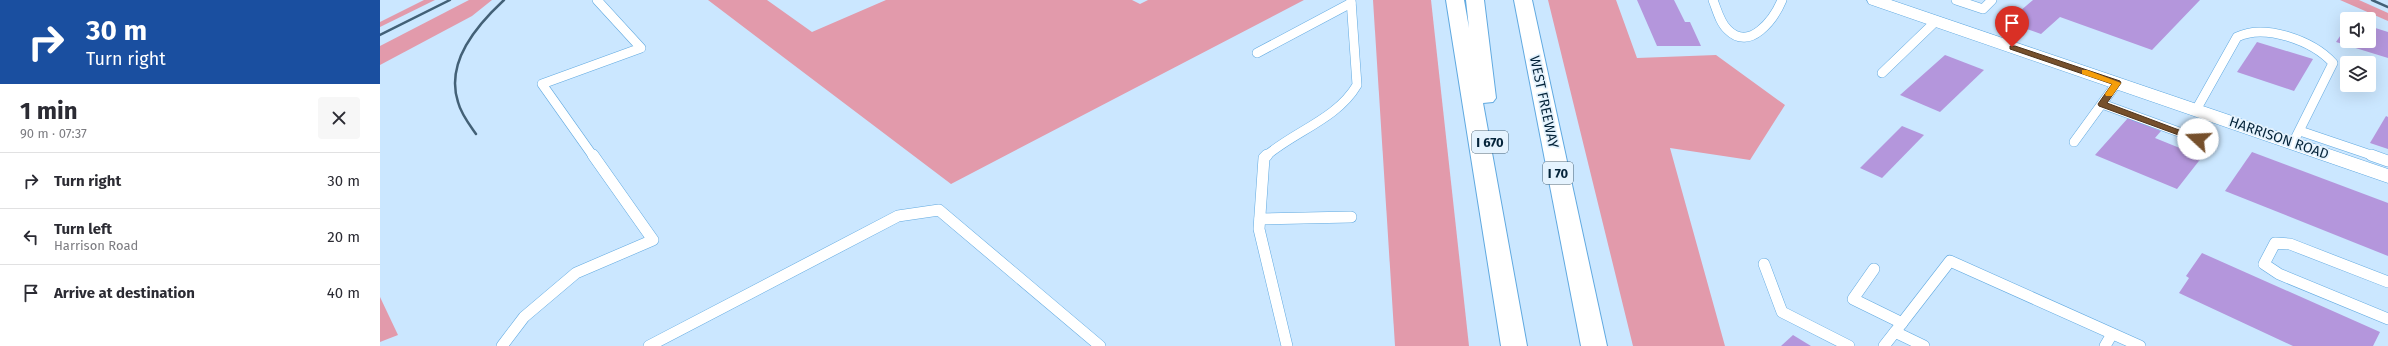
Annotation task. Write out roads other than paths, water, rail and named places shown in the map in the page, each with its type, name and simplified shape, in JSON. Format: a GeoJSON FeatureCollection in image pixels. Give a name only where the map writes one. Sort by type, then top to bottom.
{"type":"FeatureCollection","features":[{"type":"Feature","properties":{"kind":"highway"},"geometry":{"type":"LineString","coordinates":[[1455,0],[1505,284],[1514,346]]}},
{"type":"Feature","properties":{"kind":"highway","name":"I 670"},"geometry":{"type":"LineString","coordinates":[[1475,0],[1505,284]]}},
{"type":"Feature","properties":{"kind":"highway","name":"WEST FREEWAY"},"geometry":{"type":"LineString","coordinates":[[1523,0],[1594,346]]}},
{"type":"Feature","properties":{"kind":"street","name":"HARRISON ROAD"},"geometry":{"type":"LineString","coordinates":[[1875,0],[2196,110],[2296,137],[2388,176]]}},
{"type":"Feature","properties":{"kind":"lane"},"geometry":{"type":"LineString","coordinates":[[502,346],[524,317],[576,274],[653,240],[542,84],[641,48],[597,0]]}},
{"type":"Feature","properties":{"kind":"lane"},"geometry":{"type":"LineString","coordinates":[[1713,0],[1728,30],[1734,35],[1744,36],[1755,34],[1766,26],[1775,16],[1782,0]]}},
{"type":"Feature","properties":{"kind":"lane"},"geometry":{"type":"LineString","coordinates":[[1956,0],[1983,9],[1992,0]]}},
{"type":"Feature","properties":{"kind":"lane"},"geometry":{"type":"LineString","coordinates":[[1257,53],[1351,1],[1357,85],[1353,94],[1338,107],[1280,144],[1264,158],[1259,228],[1287,346]]}},
{"type":"Feature","properties":{"kind":"lane"},"geometry":{"type":"LineString","coordinates":[[1882,73],[1936,21]]}},
{"type":"Feature","properties":{"kind":"lane"},"geometry":{"type":"LineString","coordinates":[[2196,110],[2237,37],[2247,32],[2256,31],[2314,47],[2329,58],[2333,64],[2296,137],[2388,161]]}},
{"type":"Feature","properties":{"kind":"lane"},"geometry":{"type":"LineString","coordinates":[[2074,142],[2117,83]]}},
{"type":"Feature","properties":{"kind":"lane"},"geometry":{"type":"LineString","coordinates":[[2102,104],[2212,144]]}},
{"type":"Feature","properties":{"kind":"lane"},"geometry":{"type":"LineString","coordinates":[[649,346],[898,216],[939,210],[1100,346]]}},
{"type":"Feature","properties":{"kind":"lane"},"geometry":{"type":"LineString","coordinates":[[1260,219],[1351,217]]}},
{"type":"Feature","properties":{"kind":"lane"},"geometry":{"type":"LineString","coordinates":[[2388,282],[2290,244],[2275,244],[2264,264],[2279,274],[2388,319]]}},
{"type":"Feature","properties":{"kind":"lane"},"geometry":{"type":"LineString","coordinates":[[1884,346],[1950,261],[2140,346]]}},
{"type":"Feature","properties":{"kind":"lane"},"geometry":{"type":"LineString","coordinates":[[1764,264],[1782,312],[1849,346]]}},
{"type":"Feature","properties":{"kind":"lane"},"geometry":{"type":"LineString","coordinates":[[1874,269],[1852,299],[1899,328],[1924,346]]}},
{"type":"Feature","properties":{"kind":"lane"},"geometry":{"type":"LineString","coordinates":[[2105,346],[2112,334]]}},
{"type":"Feature","properties":{"kind":"railway"},"geometry":{"type":"LineString","coordinates":[[380,35],[450,0]]}},
{"type":"Feature","properties":{"kind":"railway"},"geometry":{"type":"LineString","coordinates":[[476,134],[459,106],[455,87],[456,73],[466,45],[484,21],[504,0]]}},
{"type":"Feature","properties":{"kind":"railway"},"geometry":{"type":"LineString","coordinates":[[2372,0],[2388,7]]}}]}
